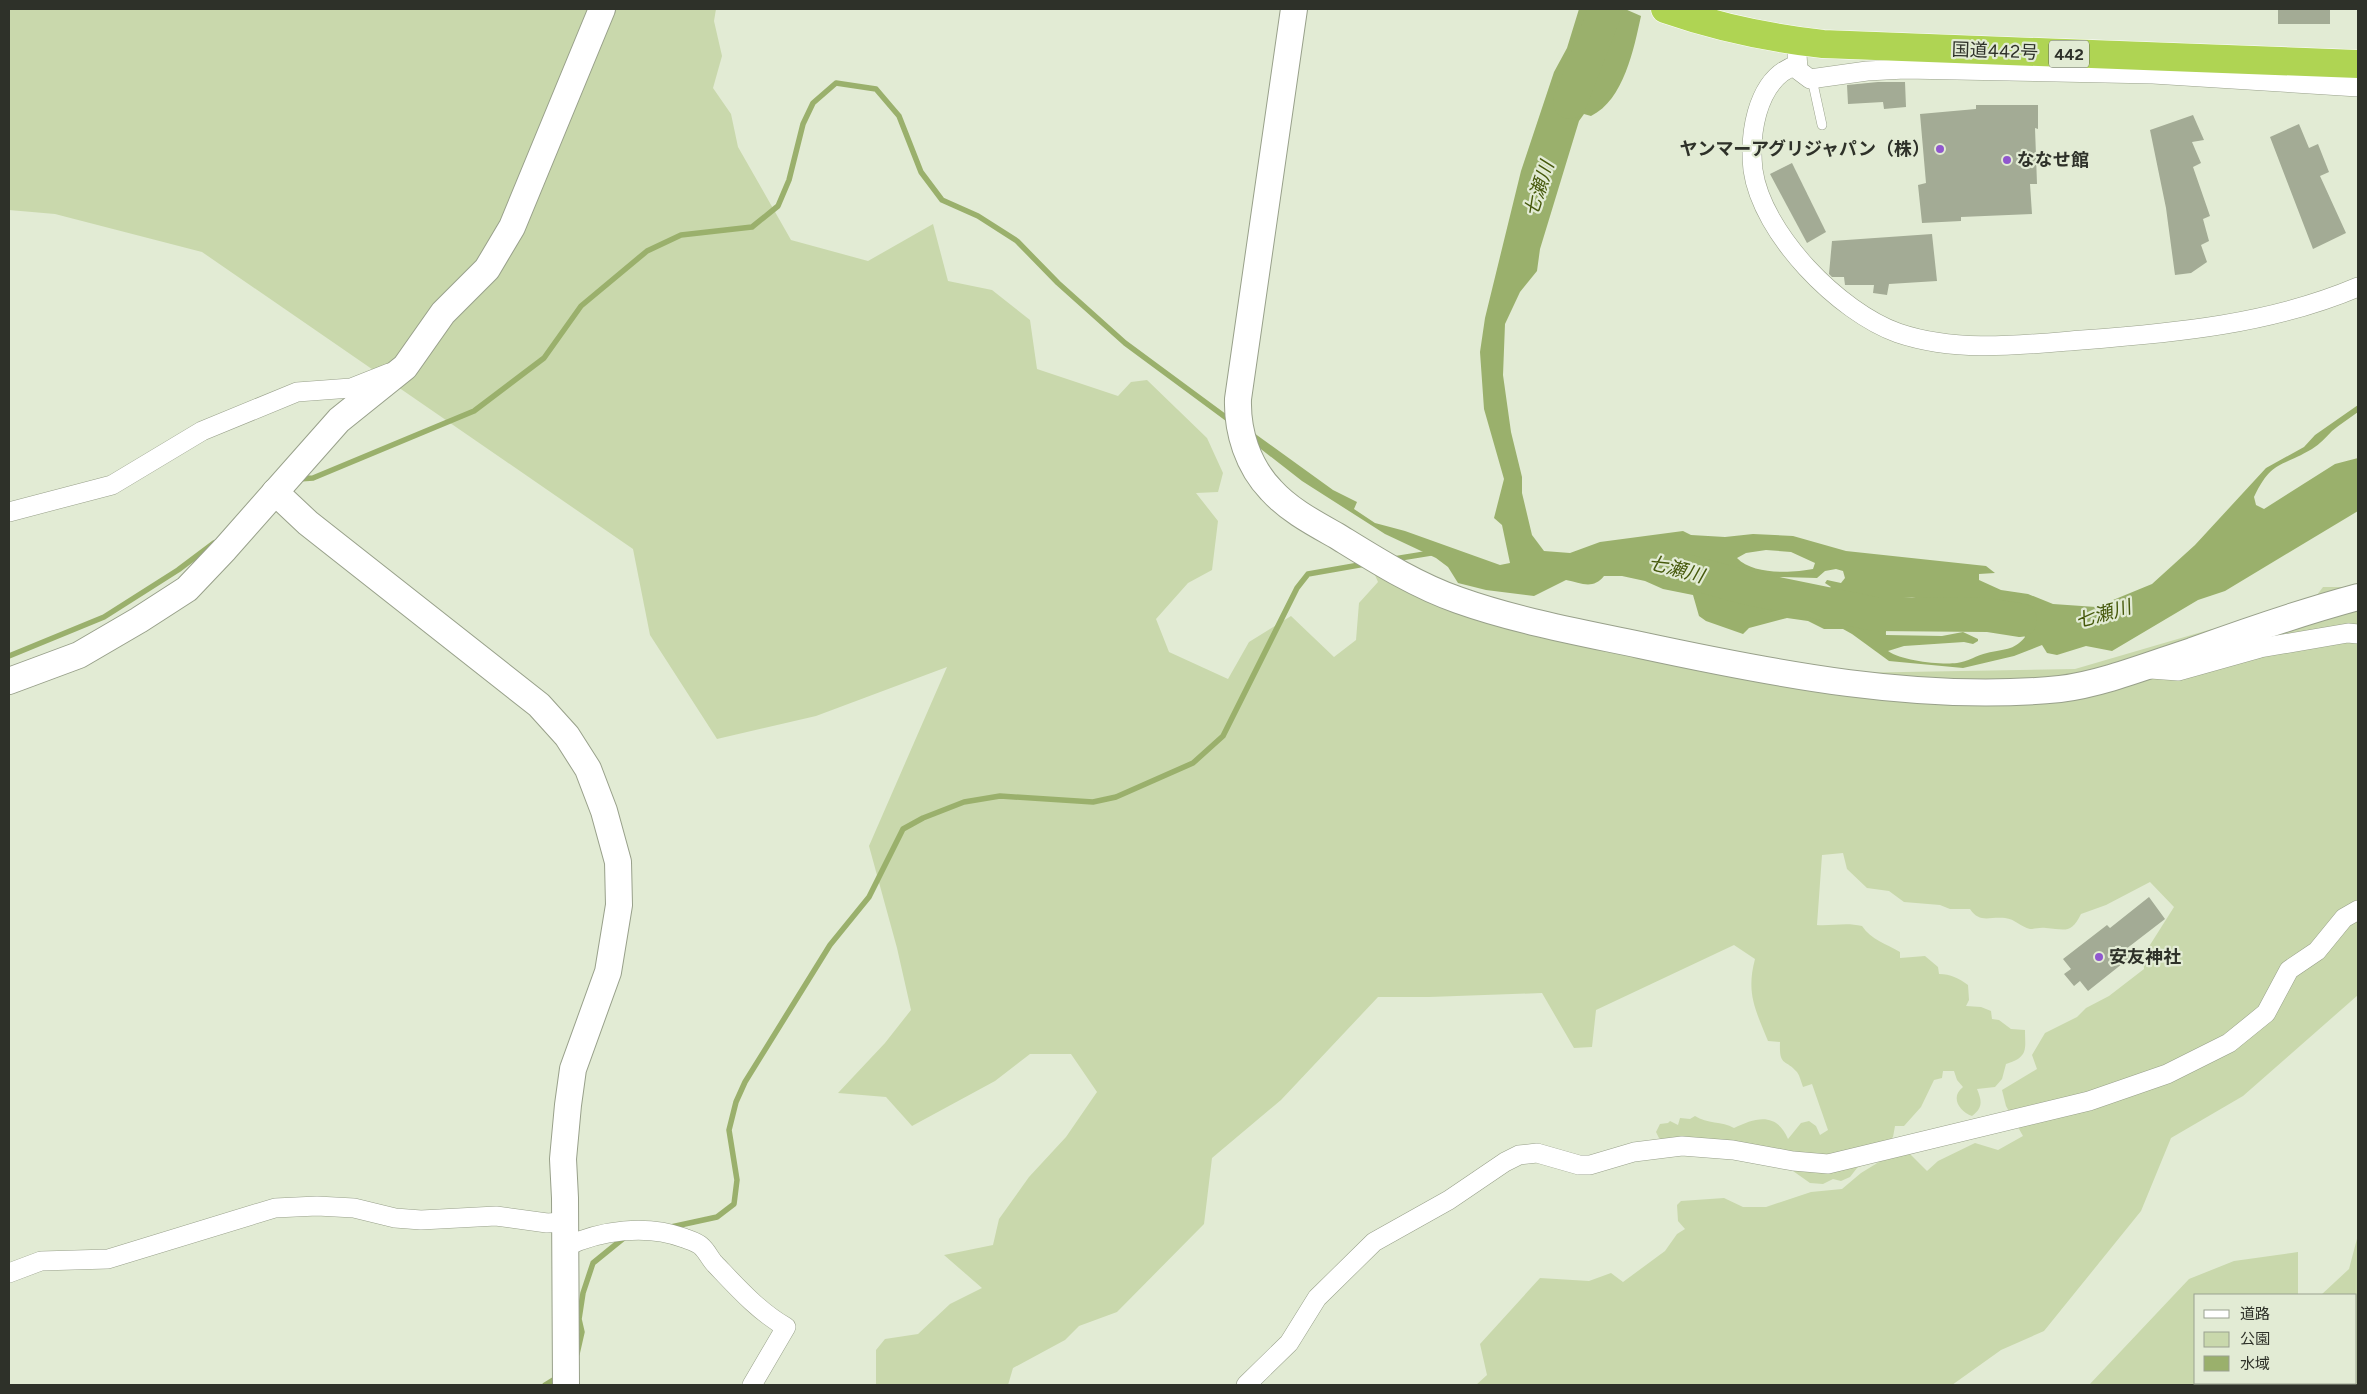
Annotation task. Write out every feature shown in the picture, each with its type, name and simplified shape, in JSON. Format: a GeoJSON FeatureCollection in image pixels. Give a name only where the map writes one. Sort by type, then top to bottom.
{"type":"FeatureCollection","features":[{"type":"Feature","properties":{"kind":"highway","name":"国道442号"},"geometry":{"type":"LineString","coordinates":[[1666,9],[1791,48],[1860,46],[2358,64]]}},
{"type":"Feature","properties":{"kind":"street"},"geometry":{"type":"LineString","coordinates":[[9,681],[79,655],[187,589],[340,420],[405,367],[443,313],[487,269],[512,227],[602,9]]}},
{"type":"Feature","properties":{"kind":"street"},"geometry":{"type":"LineString","coordinates":[[1294,9],[1238,409],[1240,429],[1250,459],[1263,481],[1280,500],[1383,564],[1460,601],[1511,616],[1682,655],[1881,687],[1974,692],[2026,692],[2065,688],[2142,668],[2296,614],[2358,597]]}},
{"type":"Feature","properties":{"kind":"street"},"geometry":{"type":"LineString","coordinates":[[1791,48],[1801,75],[1812,79],[1867,71],[1905,69],[2171,75],[2358,87]]}},
{"type":"Feature","properties":{"kind":"street"},"geometry":{"type":"LineString","coordinates":[[1791,48],[1776,78],[1766,90],[1755,120],[1752,150],[1754,172],[1759,189],[1778,228],[1793,251],[1818,279],[1853,310],[1876,324],[1897,332],[1953,345],[1993,346],[2173,333],[2248,321],[2358,287]]}},
{"type":"Feature","properties":{"kind":"street"},"geometry":{"type":"LineString","coordinates":[[9,512],[112,485],[202,431],[297,392],[351,388],[405,367]]}},
{"type":"Feature","properties":{"kind":"street"},"geometry":{"type":"LineString","coordinates":[[275,492],[308,523],[539,705],[567,736],[588,770],[604,811],[618,862],[619,905],[608,972],[573,1069],[563,1159],[566,1385]]}},
{"type":"Feature","properties":{"kind":"street"},"geometry":{"type":"LineString","coordinates":[[2142,668],[2178,671],[2260,648],[2348,632],[2358,634]]}},
{"type":"Feature","properties":{"kind":"street"},"geometry":{"type":"LineString","coordinates":[[1246,1385],[1289,1343],[1317,1298],[1374,1242],[1448,1200],[1505,1162],[1519,1156],[1536,1153],[1579,1165],[1590,1165],[1634,1152],[1682,1146],[1733,1150],[1794,1161],[1828,1164],[2089,1101],[2167,1074],[2229,1043],[2266,1013],[2289,970],[2317,951],[2344,918],[2358,910]]}},
{"type":"Feature","properties":{"kind":"street"},"geometry":{"type":"LineString","coordinates":[[9,1273],[41,1261],[108,1259],[275,1208],[317,1206],[354,1208],[395,1218],[421,1220],[496,1216],[546,1223],[565,1234],[581,1239],[612,1232],[639,1230],[668,1232],[701,1245],[714,1262],[771,1319],[786,1327],[752,1385]]}},
{"type":"Feature","properties":{"kind":"lane"},"geometry":{"type":"LineString","coordinates":[[1812,79],[1822,125]]}},
{"type":"Feature","properties":{"kind":"green space"},"geometry":{"type":"Polygon","coordinates":[[[9,9],[716,9],[714,21],[722,56],[713,88],[731,114],[738,147],[791,240],[868,261],[933,224],[948,281],[992,290],[1030,320],[1037,369],[1118,396],[1131,382],[1147,380],[1207,438],[1223,473],[1218,492],[1196,493],[1218,521],[1212,570],[1188,583],[1156,619],[1169,652],[1228,679],[1249,642],[1291,616],[1334,657],[1356,640],[1359,603],[1378,582],[1369,561],[1491,612],[1846,673],[2075,669],[2212,629],[2268,625],[2299,619],[2323,587],[2358,587],[2358,995],[2243,1096],[2171,1138],[2141,1211],[2044,1331],[2001,1350],[1952,1385],[1476,1385],[1487,1375],[1480,1344],[1540,1278],[1589,1281],[1611,1273],[1623,1282],[1665,1251],[1677,1234],[1685,1229],[1678,1221],[1677,1205],[1681,1201],[1724,1198],[1743,1207],[1766,1207],[1811,1192],[1842,1189],[1861,1173],[1892,1154],[1910,1154],[1927,1171],[1938,1161],[1975,1143],[1998,1150],[2023,1136],[2006,1106],[2002,1090],[2037,1069],[2032,1055],[2045,1033],[2077,1017],[2086,1008],[2109,996],[2144,969],[2143,956],[2174,907],[2150,882],[2106,905],[2081,914],[2070,928],[2062,930],[2030,929],[2009,919],[1982,918],[1974,914],[1970,909],[1950,909],[1940,905],[1904,902],[1889,891],[1867,888],[1847,869],[1843,853],[1822,855],[1817,925],[1850,924],[1862,926],[1875,938],[1900,952],[1900,958],[1925,956],[1938,967],[1939,974],[1954,977],[1968,985],[1969,1000],[1966,1006],[1981,1007],[1991,1011],[1992,1019],[1999,1020],[2011,1029],[2025,1030],[2024,1052],[2019,1058],[2006,1064],[2002,1079],[1995,1087],[1977,1089],[1980,1097],[1980,1107],[1972,1116],[1963,1111],[1958,1103],[1957,1095],[1963,1087],[1957,1080],[1954,1071],[1943,1071],[1942,1078],[1934,1080],[1921,1107],[1904,1126],[1895,1126],[1893,1137],[1868,1162],[1857,1168],[1850,1177],[1841,1181],[1833,1179],[1823,1184],[1810,1183],[1793,1171],[1769,1159],[1665,1141],[1659,1138],[1656,1132],[1660,1124],[1670,1121],[1678,1125],[1680,1118],[1690,1119],[1695,1116],[1734,1128],[1764,1119],[1777,1124],[1788,1139],[1801,1123],[1809,1121],[1816,1126],[1820,1135],[1828,1130],[1812,1084],[1803,1087],[1797,1072],[1782,1059],[1780,1042],[1768,1041],[1753,1001],[1751,982],[1755,959],[1734,945],[1596,1010],[1592,1047],[1574,1048],[1542,993],[1378,997],[1281,1100],[1212,1158],[1204,1224],[1117,1312],[1079,1326],[1065,1340],[1013,1368],[1008,1385],[876,1385],[876,1350],[885,1339],[918,1334],[950,1304],[982,1288],[944,1255],[993,1245],[999,1219],[1029,1177],[1066,1137],[1097,1092],[1071,1054],[1030,1054],[995,1081],[912,1126],[886,1097],[838,1093],[885,1043],[911,1010],[897,948],[869,846],[947,667],[816,716],[717,739],[650,635],[633,549],[202,252],[55,214],[9,210],[9,9]]]}},
{"type":"Feature","properties":{"kind":"green space"},"geometry":{"type":"Polygon","coordinates":[[[2358,1235],[2358,1385],[2089,1385],[2189,1279],[2234,1261],[2298,1252],[2298,1294],[2194,1294],[2194,1384],[2357,1384],[2357,1294],[2322,1294],[2349,1269],[2358,1235]]]}},
{"type":"Feature","properties":{"kind":"water"},"geometry":{"type":"Polygon","coordinates":[[[1579,9],[1599,9],[1587,41],[1587,74],[1600,66],[1619,9],[1625,9],[1641,16],[1626,72],[1612,98],[1591,116],[1584,114],[1579,121],[1540,249],[1537,271],[1520,292],[1505,324],[1503,375],[1511,432],[1522,477],[1522,493],[1532,535],[1544,551],[1570,553],[1600,542],[1683,531],[1691,535],[1725,537],[1753,534],[1793,536],[1846,551],[1986,566],[1995,573],[1979,574],[1979,580],[2001,590],[2028,594],[2053,604],[2096,607],[2152,584],[2195,545],[2266,468],[2304,447],[2315,435],[2358,405],[2358,412],[2335,428],[2315,447],[2272,471],[2260,485],[2254,497],[2256,505],[2264,509],[2335,464],[2358,458],[2358,511],[2225,591],[2198,600],[2112,651],[2086,646],[2057,655],[2047,653],[2042,645],[2014,656],[1963,668],[1889,661],[1843,629],[1824,629],[1808,621],[1787,618],[1749,628],[1743,634],[1706,621],[1699,616],[1693,595],[1663,589],[1645,581],[1622,576],[1604,576],[1596,583],[1591,584],[1566,580],[1534,596],[1486,590],[1458,583],[1448,567],[1436,558],[1385,534],[1302,481],[1257,446],[1254,433],[1333,490],[1357,502],[1354,509],[1375,523],[1405,531],[1500,565],[1510,563],[1502,525],[1494,518],[1504,479],[1484,409],[1480,352],[1485,318],[1521,171],[1554,72],[1567,48],[1579,9]],[[1766,550],[1746,553],[1737,558],[1744,564],[1763,570],[1784,572],[1813,569],[1815,563],[1791,552],[1766,550]],[[1836,569],[1825,571],[1817,578],[1782,577],[1752,583],[1710,583],[1705,585],[1703,589],[1707,592],[1733,596],[1758,598],[1796,597],[1824,592],[1831,587],[1825,583],[1827,580],[1841,583],[1845,578],[1843,571],[1836,569]],[[1912,597],[1903,598],[1893,611],[1887,624],[1886,635],[1942,636],[1963,632],[1978,639],[1978,641],[1973,644],[1964,642],[1904,646],[1888,651],[1902,657],[1931,663],[1957,663],[2012,647],[2021,642],[2025,637],[2020,629],[1999,620],[1912,597]]]}},
{"type":"Feature","properties":{"kind":"building"},"geometry":{"type":"Polygon","coordinates":[[[2278,9],[2330,9],[2330,24],[2278,24],[2278,9]]]}},
{"type":"Feature","properties":{"kind":"building"},"geometry":{"type":"Polygon","coordinates":[[[1905,82],[1906,107],[1884,109],[1883,102],[1848,104],[1847,85],[1905,82]]]}},
{"type":"Feature","properties":{"kind":"building"},"geometry":{"type":"Polygon","coordinates":[[[1976,105],[2038,105],[2038,129],[2035,128],[2037,184],[2030,184],[2032,214],[1961,217],[1961,221],[1922,223],[1918,185],[1926,183],[1920,114],[1976,109],[1976,105]]]}},
{"type":"Feature","properties":{"kind":"building"},"geometry":{"type":"Polygon","coordinates":[[[2193,115],[2204,140],[2192,142],[2201,163],[2193,167],[2210,216],[2203,219],[2209,241],[2201,245],[2207,262],[2191,273],[2175,275],[2166,208],[2150,130],[2193,115]]]}},
{"type":"Feature","properties":{"kind":"building"},"geometry":{"type":"Polygon","coordinates":[[[2299,124],[2309,148],[2318,144],[2329,172],[2320,176],[2346,233],[2313,249],[2270,137],[2299,124]]]}},
{"type":"Feature","properties":{"kind":"building"},"geometry":{"type":"Polygon","coordinates":[[[1792,163],[1826,232],[1807,243],[1770,174],[1792,163]]]}},
{"type":"Feature","properties":{"kind":"building"},"geometry":{"type":"Polygon","coordinates":[[[1932,234],[1937,281],[1889,284],[1887,295],[1873,293],[1874,285],[1845,285],[1844,277],[1832,277],[1829,274],[1832,241],[1932,234]]]}},
{"type":"Feature","properties":{"kind":"building"},"geometry":{"type":"Polygon","coordinates":[[[2149,897],[2165,919],[2126,949],[2132,956],[2088,991],[2080,981],[2074,986],[2064,974],[2071,969],[2063,959],[2107,925],[2110,928],[2149,897]]]}},
{"type":"Feature","properties":{"kind":"waterway","name":"七瀬川"},"geometry":{"type":"LineString","coordinates":[[1570,102],[1606,9]]}},
{"type":"Feature","properties":{"kind":"waterway"},"geometry":{"type":"LineString","coordinates":[[299,479],[313,478],[474,411],[544,358],[581,306],[647,251],[681,235],[752,227],[778,206],[789,180],[803,124],[813,103],[836,83],[876,89],[899,116],[921,172],[942,200],[978,216],[1017,241],[1058,283],[1125,343],[1232,422]]}},
{"type":"Feature","properties":{"kind":"waterway"},"geometry":{"type":"LineString","coordinates":[[9,656],[104,617],[178,570],[214,543]]}},
{"type":"Feature","properties":{"kind":"waterway"},"geometry":{"type":"LineString","coordinates":[[1394,559],[1431,553]]}},
{"type":"Feature","properties":{"kind":"waterway"},"geometry":{"type":"LineString","coordinates":[[671,1227],[717,1217],[734,1204],[737,1180],[729,1130],[736,1102],[745,1082],[830,945],[869,897],[903,829],[923,818],[964,802],[1000,796],[1093,802],[1116,797],[1193,763],[1223,736],[1297,588],[1308,574],[1365,564]]}},
{"type":"Feature","properties":{"kind":"waterway","name":"七瀬川"},"geometry":{"type":"LineString","coordinates":[[1686,571],[1744,587],[1875,614],[1988,615],[2020,620]]}},
{"type":"Feature","properties":{"kind":"waterway"},"geometry":{"type":"LineString","coordinates":[[577,1354],[582,1332],[579,1319],[583,1293],[593,1263],[625,1237]]}},
{"type":"Feature","properties":{"kind":"waterway"},"geometry":{"type":"LineString","coordinates":[[545,1385],[558,1377]]}},
{"type":"Feature","properties":{"kind":"place","name":"ヤンマーアグリジャパン（株）"},"geometry":{"type":"Point","coordinates":[1940,149]}},
{"type":"Feature","properties":{"kind":"place","name":"ななせ館"},"geometry":{"type":"Point","coordinates":[2007,160]}},
{"type":"Feature","properties":{"kind":"place","name":"安友神社"},"geometry":{"type":"Point","coordinates":[2099,957]}}]}
